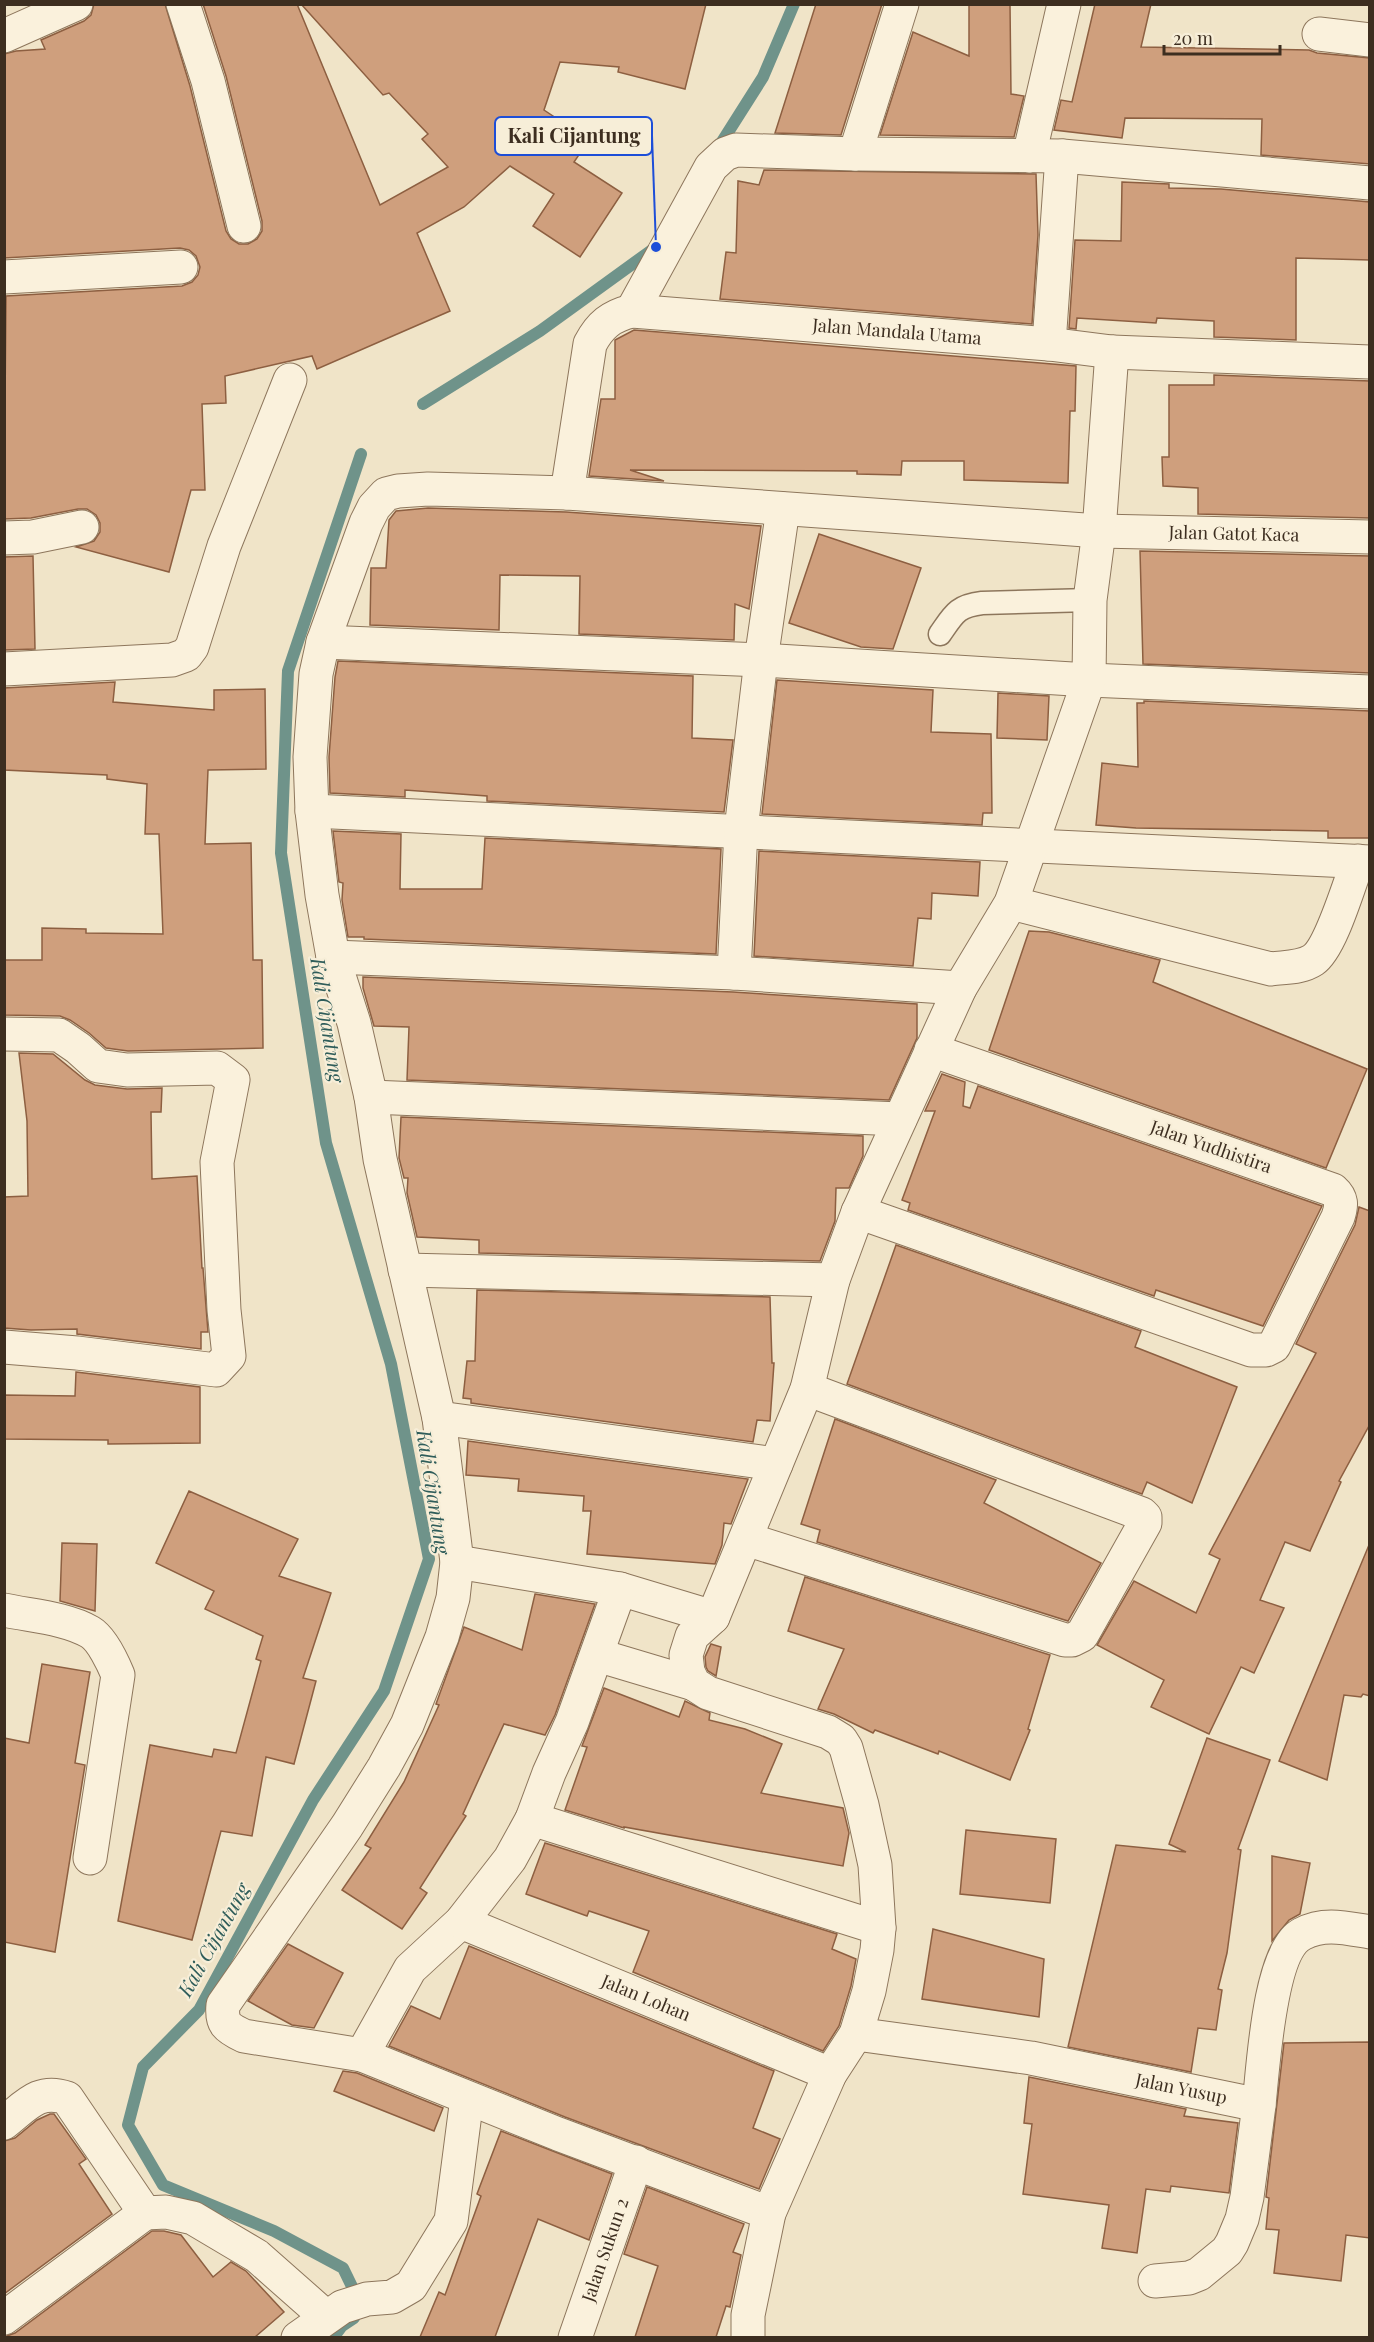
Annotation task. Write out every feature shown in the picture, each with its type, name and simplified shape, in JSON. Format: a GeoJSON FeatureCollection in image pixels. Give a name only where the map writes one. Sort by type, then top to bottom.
{"type":"FeatureCollection","features":[{"type":"Feature","properties":{"kind":"street"},"geometry":{"type":"LineString","coordinates":[[4,36],[76,4]]}},
{"type":"Feature","properties":{"kind":"street"},"geometry":{"type":"LineString","coordinates":[[183,4],[208,81],[244,226]]}},
{"type":"Feature","properties":{"kind":"street"},"geometry":{"type":"LineString","coordinates":[[855,154],[902,4]]}},
{"type":"Feature","properties":{"kind":"street"},"geometry":{"type":"LineString","coordinates":[[1029,156],[1064,4]]}},
{"type":"Feature","properties":{"kind":"street"},"geometry":{"type":"LineString","coordinates":[[1319,34],[1370,40]]}},
{"type":"Feature","properties":{"kind":"street"},"geometry":{"type":"LineString","coordinates":[[632,311],[711,167],[725,154],[747,149],[855,154],[1062,156],[1370,183]]}},
{"type":"Feature","properties":{"kind":"street"},"geometry":{"type":"LineString","coordinates":[[1049,344],[1062,156]]}},
{"type":"Feature","properties":{"kind":"street"},"geometry":{"type":"LineString","coordinates":[[4,277],[181,267]]}},
{"type":"Feature","properties":{"kind":"street","name":"Jalan Mandala Utama"},"geometry":{"type":"LineString","coordinates":[[567,493],[590,344],[600,327],[608,320],[632,311],[1049,344],[1112,352],[1370,362]]}},
{"type":"Feature","properties":{"kind":"street"},"geometry":{"type":"LineString","coordinates":[[694,1684],[687,1672],[686,1655],[692,1636],[713,1617],[807,1389],[833,1280],[858,1212],[960,988],[1011,903],[1089,680],[1090,600],[1099,531],[1112,352]]}},
{"type":"Feature","properties":{"kind":"street"},"geometry":{"type":"LineString","coordinates":[[4,669],[172,660],[186,655],[197,634],[224,546],[290,380]]}},
{"type":"Feature","properties":{"kind":"street","name":"Jalan Gatot Kaca"},"geometry":{"type":"LineString","coordinates":[[769,2213],[558,2134],[362,2055],[244,2036],[228,2028],[222,2019],[222,2005],[346,1826],[401,1736],[442,1637],[453,1598],[457,1562],[439,1418],[380,1158],[371,1097],[354,1023],[333,957],[322,895],[312,811],[310,757],[313,705],[323,642],[366,523],[374,507],[386,494],[398,491],[428,489],[567,493],[1099,531],[1370,537]]}},
{"type":"Feature","properties":{"kind":"street"},"geometry":{"type":"LineString","coordinates":[[734,973],[741,830],[761,660],[783,509]]}},
{"type":"Feature","properties":{"kind":"street"},"geometry":{"type":"LineString","coordinates":[[4,538],[33,537],[82,527]]}},
{"type":"Feature","properties":{"kind":"street"},"geometry":{"type":"LineString","coordinates":[[323,642],[761,660],[1089,680],[1370,692]]}},
{"type":"Feature","properties":{"kind":"street"},"geometry":{"type":"LineString","coordinates":[[312,811],[1364,862],[1327,942],[1314,959],[1298,966],[1271,969],[1011,903]]}},
{"type":"Feature","properties":{"kind":"street"},"geometry":{"type":"LineString","coordinates":[[333,957],[734,973],[960,988]]}},
{"type":"Feature","properties":{"kind":"street"},"geometry":{"type":"LineString","coordinates":[[4,1034],[59,1035],[98,1066],[127,1070],[217,1068],[233,1080],[217,1162],[221,1261],[229,1356],[216,1370],[148,1360],[4,1347]]}},
{"type":"Feature","properties":{"kind":"street","name":"Jalan Yudhistira"},"geometry":{"type":"LineString","coordinates":[[858,1212],[1251,1350],[1266,1350],[1274,1346],[1338,1216],[1341,1208],[1340,1199],[1333,1190],[932,1050]]}},
{"type":"Feature","properties":{"kind":"street"},"geometry":{"type":"LineString","coordinates":[[371,1097],[900,1119]]}},
{"type":"Feature","properties":{"kind":"street"},"geometry":{"type":"LineString","coordinates":[[405,1270],[833,1280]]}},
{"type":"Feature","properties":{"kind":"street"},"geometry":{"type":"LineString","coordinates":[[746,1539],[1065,1640],[1072,1640],[1082,1635],[1145,1522],[1142,1514],[807,1389]]}},
{"type":"Feature","properties":{"kind":"street"},"geometry":{"type":"LineString","coordinates":[[439,1418],[776,1464]]}},
{"type":"Feature","properties":{"kind":"street"},"geometry":{"type":"LineString","coordinates":[[457,1562],[620,1589],[713,1617]]}},
{"type":"Feature","properties":{"kind":"street"},"geometry":{"type":"LineString","coordinates":[[362,2055],[410,1969],[461,1922],[510,1858],[532,1819],[549,1773],[572,1722],[620,1589]]}},
{"type":"Feature","properties":{"kind":"street"},"geometry":{"type":"LineString","coordinates":[[4,1610],[64,1623],[92,1633],[112,1660],[118,1675],[90,1858]]}},
{"type":"Feature","properties":{"kind":"street"},"geometry":{"type":"LineString","coordinates":[[597,1655],[694,1684],[708,1693],[828,1732],[840,1740],[849,1756],[862,1805],[875,1865],[879,1928],[869,1991],[856,2034],[830,2074],[769,2213],[748,2315],[748,2337]]}},
{"type":"Feature","properties":{"kind":"street"},"geometry":{"type":"LineString","coordinates":[[532,1819],[879,1928]]}},
{"type":"Feature","properties":{"kind":"street","name":"Jalan Lohan"},"geometry":{"type":"LineString","coordinates":[[461,1922],[830,2074]]}},
{"type":"Feature","properties":{"kind":"street"},"geometry":{"type":"LineString","coordinates":[[1155,2281],[1189,2278],[1198,2274],[1227,2251],[1232,2243],[1247,2197],[1274,1988],[1290,1944],[1302,1934],[1321,1927],[1333,1926],[1370,1932]]}},
{"type":"Feature","properties":{"kind":"street","name":"Jalan Yusup"},"geometry":{"type":"LineString","coordinates":[[856,2034],[1031,2058],[1259,2105]]}},
{"type":"Feature","properties":{"kind":"street"},"geometry":{"type":"LineString","coordinates":[[4,2123],[36,2099],[47,2094],[67,2098],[145,2213]]}},
{"type":"Feature","properties":{"kind":"street"},"geometry":{"type":"LineString","coordinates":[[298,2337],[345,2308],[392,2297],[411,2286],[451,2222],[467,2098]]}},
{"type":"Feature","properties":{"kind":"street","name":"Jalan Sukun 2"},"geometry":{"type":"LineString","coordinates":[[575,2337],[636,2162]]}},
{"type":"Feature","properties":{"kind":"street"},"geometry":{"type":"LineString","coordinates":[[4,2318],[145,2213],[166,2212],[193,2218],[345,2308]]}},
{"type":"Feature","properties":{"kind":"lane"},"geometry":{"type":"LineString","coordinates":[[940,634],[954,614],[964,605],[1090,600]]}},
{"type":"Feature","properties":{"kind":"building"},"geometry":{"type":"Polygon","coordinates":[[[94,4],[165,4],[190,86],[226,231],[231,239],[239,244],[248,244],[257,239],[262,231],[262,221],[226,76],[203,4],[297,4],[380,205],[448,167],[422,139],[428,134],[389,93],[383,95],[301,4],[706,4],[685,89],[618,72],[619,67],[560,62],[544,110],[589,140],[574,162],[622,193],[580,257],[533,226],[554,194],[510,166],[464,207],[417,233],[450,311],[317,369],[312,356],[225,376],[226,403],[202,404],[205,490],[191,490],[169,572],[76,547],[94,541],[100,532],[100,523],[96,515],[87,509],[31,518],[4,519],[6,296],[182,286],[192,282],[198,275],[200,267],[196,256],[189,250],[180,248],[4,258],[4,54],[45,49],[41,40],[84,21],[91,15],[94,4]]]}},
{"type":"Feature","properties":{"kind":"building"},"geometry":{"type":"Polygon","coordinates":[[[816,4],[882,4],[841,135],[775,133],[816,4]]]}},
{"type":"Feature","properties":{"kind":"building"},"geometry":{"type":"Polygon","coordinates":[[[969,4],[1010,4],[1011,94],[1024,96],[1014,137],[880,135],[913,32],[969,56],[969,4]]]}},
{"type":"Feature","properties":{"kind":"building"},"geometry":{"type":"Polygon","coordinates":[[[1095,4],[1151,4],[1141,47],[1309,50],[1317,53],[1370,58],[1370,164],[1261,155],[1262,119],[1125,118],[1122,138],[1054,130],[1061,100],[1072,102],[1095,4]]]}},
{"type":"Feature","properties":{"kind":"building"},"geometry":{"type":"Polygon","coordinates":[[[764,170],[1036,174],[1038,235],[1032,324],[720,299],[726,252],[736,253],[738,181],[759,185],[764,170]]]}},
{"type":"Feature","properties":{"kind":"building"},"geometry":{"type":"Polygon","coordinates":[[[1122,182],[1169,184],[1169,188],[1221,189],[1370,202],[1370,260],[1296,258],[1296,340],[1214,337],[1214,321],[1157,318],[1156,323],[1077,318],[1076,329],[1069,328],[1075,240],[1121,241],[1122,182]]]}},
{"type":"Feature","properties":{"kind":"building"},"geometry":{"type":"Polygon","coordinates":[[[634,330],[1076,366],[1075,411],[1070,411],[1068,483],[964,480],[964,461],[902,461],[901,475],[857,474],[857,471],[630,470],[664,481],[589,476],[601,399],[615,399],[615,340],[634,330]]]}},
{"type":"Feature","properties":{"kind":"building"},"geometry":{"type":"Polygon","coordinates":[[[1214,375],[1370,381],[1370,518],[1198,514],[1198,488],[1163,486],[1162,457],[1169,457],[1169,385],[1214,385],[1214,375]]]}},
{"type":"Feature","properties":{"kind":"building"},"geometry":{"type":"Polygon","coordinates":[[[428,508],[566,512],[761,526],[749,609],[735,604],[734,640],[579,634],[580,576],[500,575],[499,630],[370,625],[371,568],[386,568],[389,520],[396,511],[428,508]]]}},
{"type":"Feature","properties":{"kind":"building"},"geometry":{"type":"Polygon","coordinates":[[[819,534],[921,568],[893,649],[861,647],[789,623],[819,534]]]}},
{"type":"Feature","properties":{"kind":"building"},"geometry":{"type":"Polygon","coordinates":[[[1140,551],[1370,556],[1370,673],[1143,664],[1140,551]]]}},
{"type":"Feature","properties":{"kind":"building"},"geometry":{"type":"Polygon","coordinates":[[[33,556],[35,649],[4,650],[4,557],[33,556]]]}},
{"type":"Feature","properties":{"kind":"building"},"geometry":{"type":"Polygon","coordinates":[[[338,661],[693,676],[692,738],[733,740],[724,812],[487,801],[487,796],[405,790],[405,797],[330,793],[329,757],[338,661]]]}},
{"type":"Feature","properties":{"kind":"building"},"geometry":{"type":"Polygon","coordinates":[[[777,680],[933,690],[931,732],[991,734],[992,813],[983,813],[982,825],[762,814],[777,680]]]}},
{"type":"Feature","properties":{"kind":"building"},"geometry":{"type":"Polygon","coordinates":[[[115,682],[113,702],[214,710],[214,690],[265,689],[266,769],[208,770],[205,844],[251,843],[253,960],[262,960],[263,1048],[128,1051],[106,1048],[89,1033],[60,1016],[4,1015],[4,960],[42,960],[42,928],[86,929],[86,933],[163,934],[159,834],[145,834],[147,784],[107,779],[107,775],[4,770],[4,688],[115,682]]]}},
{"type":"Feature","properties":{"kind":"building"},"geometry":{"type":"Polygon","coordinates":[[[998,693],[1049,696],[1047,740],[997,738],[998,693]]]}},
{"type":"Feature","properties":{"kind":"building"},"geometry":{"type":"Polygon","coordinates":[[[1144,701],[1370,711],[1370,838],[1328,838],[1328,831],[1136,828],[1096,825],[1102,763],[1138,767],[1137,703],[1144,703],[1144,701]]]}},
{"type":"Feature","properties":{"kind":"building"},"geometry":{"type":"Polygon","coordinates":[[[333,831],[401,834],[400,889],[482,889],[485,838],[721,849],[716,954],[348,937],[342,900],[343,883],[339,882],[333,831]]]}},
{"type":"Feature","properties":{"kind":"building"},"geometry":{"type":"Polygon","coordinates":[[[759,851],[980,862],[978,896],[932,893],[931,919],[918,918],[913,966],[754,956],[759,851]]]}},
{"type":"Feature","properties":{"kind":"building"},"geometry":{"type":"Polygon","coordinates":[[[1029,931],[1049,932],[1160,960],[1153,982],[1367,1069],[1326,1168],[989,1050],[1029,931]]]}},
{"type":"Feature","properties":{"kind":"building"},"geometry":{"type":"Polygon","coordinates":[[[363,977],[733,992],[917,1004],[917,1038],[889,1100],[407,1080],[409,1027],[374,1026],[363,988],[363,977]]]}},
{"type":"Feature","properties":{"kind":"building"},"geometry":{"type":"Polygon","coordinates":[[[19,1053],[53,1054],[85,1080],[95,1085],[127,1089],[162,1088],[161,1112],[151,1112],[152,1179],[197,1176],[208,1332],[201,1332],[201,1349],[77,1334],[77,1329],[4,1328],[4,1197],[28,1196],[27,1121],[19,1053]]]}},
{"type":"Feature","properties":{"kind":"building"},"geometry":{"type":"Polygon","coordinates":[[[942,1074],[965,1082],[963,1106],[970,1108],[978,1086],[1322,1206],[1263,1326],[1156,1290],[1154,1296],[908,1210],[910,1203],[902,1200],[935,1111],[925,1111],[942,1074]]]}},
{"type":"Feature","properties":{"kind":"building"},"geometry":{"type":"Polygon","coordinates":[[[401,1117],[863,1136],[863,1156],[849,1188],[836,1188],[835,1221],[820,1261],[479,1253],[479,1240],[417,1237],[407,1193],[408,1178],[404,1178],[399,1158],[401,1117]]]}},
{"type":"Feature","properties":{"kind":"building"},"geometry":{"type":"Polygon","coordinates":[[[1359,1207],[1370,1211],[1370,1424],[1339,1481],[1341,1482],[1310,1551],[1285,1542],[1260,1600],[1284,1608],[1254,1673],[1241,1667],[1209,1734],[1151,1707],[1164,1680],[1097,1645],[1134,1581],[1196,1613],[1220,1559],[1209,1554],[1316,1353],[1296,1344],[1355,1225],[1359,1207]]]}},
{"type":"Feature","properties":{"kind":"building"},"geometry":{"type":"Polygon","coordinates":[[[896,1245],[1141,1331],[1135,1347],[1237,1387],[1192,1503],[1147,1482],[1142,1494],[847,1384],[896,1245]]]}},
{"type":"Feature","properties":{"kind":"building"},"geometry":{"type":"Polygon","coordinates":[[[477,1290],[770,1297],[772,1363],[774,1363],[770,1421],[757,1420],[753,1442],[471,1403],[471,1399],[463,1398],[467,1361],[475,1361],[477,1290]]]}},
{"type":"Feature","properties":{"kind":"building"},"geometry":{"type":"Polygon","coordinates":[[[76,1372],[200,1387],[200,1443],[108,1444],[108,1440],[4,1439],[4,1395],[75,1396],[76,1372]]]}},
{"type":"Feature","properties":{"kind":"building"},"geometry":{"type":"Polygon","coordinates":[[[835,1419],[996,1480],[984,1503],[1101,1563],[1068,1621],[817,1542],[820,1530],[801,1524],[835,1419]]]}},
{"type":"Feature","properties":{"kind":"building"},"geometry":{"type":"Polygon","coordinates":[[[468,1441],[748,1479],[731,1524],[724,1523],[722,1545],[715,1564],[587,1554],[591,1511],[583,1511],[584,1496],[518,1491],[519,1479],[466,1475],[468,1441]]]}},
{"type":"Feature","properties":{"kind":"building"},"geometry":{"type":"Polygon","coordinates":[[[189,1491],[298,1539],[279,1576],[331,1593],[303,1678],[316,1681],[294,1764],[266,1757],[252,1836],[221,1831],[192,1940],[118,1921],[150,1745],[212,1757],[214,1749],[236,1753],[261,1661],[256,1659],[263,1636],[205,1609],[214,1591],[156,1563],[189,1491]]]}},
{"type":"Feature","properties":{"kind":"building"},"geometry":{"type":"Polygon","coordinates":[[[62,1543],[97,1544],[95,1611],[60,1601],[62,1543]]]}},
{"type":"Feature","properties":{"kind":"building"},"geometry":{"type":"Polygon","coordinates":[[[1369,1545],[1370,1696],[1344,1695],[1327,1780],[1279,1761],[1369,1545]]]}},
{"type":"Feature","properties":{"kind":"building"},"geometry":{"type":"Polygon","coordinates":[[[805,1577],[1050,1655],[1028,1729],[1030,1730],[1010,1780],[939,1751],[938,1754],[875,1730],[873,1733],[834,1714],[818,1709],[844,1649],[788,1631],[805,1577]]]}},
{"type":"Feature","properties":{"kind":"building"},"geometry":{"type":"Polygon","coordinates":[[[535,1594],[595,1604],[555,1715],[545,1735],[504,1724],[463,1814],[466,1816],[420,1888],[427,1893],[402,1929],[342,1890],[371,1848],[365,1845],[404,1782],[439,1705],[436,1704],[464,1627],[522,1650],[535,1594]]]}},
{"type":"Feature","properties":{"kind":"building"},"geometry":{"type":"Polygon","coordinates":[[[711,1644],[721,1647],[716,1676],[706,1667],[705,1657],[711,1644]]]}},
{"type":"Feature","properties":{"kind":"building"},"geometry":{"type":"Polygon","coordinates":[[[42,1664],[90,1672],[75,1763],[85,1765],[55,1952],[4,1942],[4,1738],[29,1743],[42,1664]]]}},
{"type":"Feature","properties":{"kind":"building"},"geometry":{"type":"Polygon","coordinates":[[[604,1688],[679,1717],[685,1701],[710,1713],[709,1720],[745,1729],[782,1744],[761,1793],[843,1808],[849,1833],[843,1866],[624,1828],[565,1810],[587,1747],[582,1746],[604,1688]]]}},
{"type":"Feature","properties":{"kind":"building"},"geometry":{"type":"Polygon","coordinates":[[[1207,1738],[1270,1760],[1238,1849],[1241,1850],[1227,1953],[1218,1989],[1222,1990],[1216,2030],[1198,2028],[1191,2072],[1068,2047],[1116,1845],[1186,1852],[1169,1844],[1207,1738]]]}},
{"type":"Feature","properties":{"kind":"building"},"geometry":{"type":"Polygon","coordinates":[[[966,1830],[1056,1839],[1050,1903],[960,1894],[966,1830]]]}},
{"type":"Feature","properties":{"kind":"building"},"geometry":{"type":"Polygon","coordinates":[[[545,1843],[837,1934],[832,1949],[856,1959],[839,2026],[823,2051],[633,1972],[649,1931],[589,1911],[587,1916],[526,1894],[545,1843]]]}},
{"type":"Feature","properties":{"kind":"building"},"geometry":{"type":"Polygon","coordinates":[[[1272,1856],[1310,1863],[1300,1914],[1289,1920],[1272,1941],[1272,1856]]]}},
{"type":"Feature","properties":{"kind":"building"},"geometry":{"type":"Polygon","coordinates":[[[933,1929],[1044,1959],[1039,2017],[922,1999],[933,1929]]]}},
{"type":"Feature","properties":{"kind":"building"},"geometry":{"type":"Polygon","coordinates":[[[288,1944],[343,1973],[314,2028],[292,2025],[248,2001],[288,1944]]]}},
{"type":"Feature","properties":{"kind":"building"},"geometry":{"type":"Polygon","coordinates":[[[469,1946],[774,2071],[753,2128],[780,2139],[759,2189],[565,2117],[389,2046],[411,2006],[440,2019],[469,1946]]]}},
{"type":"Feature","properties":{"kind":"building"},"geometry":{"type":"Polygon","coordinates":[[[1370,2042],[1370,2238],[1346,2235],[1341,2281],[1274,2273],[1279,2230],[1266,2229],[1269,2198],[1266,2197],[1284,2043],[1370,2042]]]}},
{"type":"Feature","properties":{"kind":"building"},"geometry":{"type":"Polygon","coordinates":[[[343,2071],[357,2073],[443,2108],[434,2131],[334,2091],[343,2071]]]}},
{"type":"Feature","properties":{"kind":"building"},"geometry":{"type":"Polygon","coordinates":[[[1029,2077],[1186,2109],[1184,2116],[1238,2123],[1229,2193],[1171,2186],[1170,2192],[1146,2189],[1137,2253],[1102,2248],[1109,2205],[1023,2194],[1032,2124],[1024,2123],[1029,2077]]]}},
{"type":"Feature","properties":{"kind":"building"},"geometry":{"type":"Polygon","coordinates":[[[54,2114],[86,2159],[79,2164],[112,2214],[4,2294],[4,2141],[15,2138],[37,2120],[54,2114]]]}},
{"type":"Feature","properties":{"kind":"building"},"geometry":{"type":"Polygon","coordinates":[[[501,2131],[612,2174],[589,2240],[538,2219],[495,2337],[420,2337],[439,2292],[445,2295],[481,2196],[477,2194],[501,2131]]]}},
{"type":"Feature","properties":{"kind":"building"},"geometry":{"type":"Polygon","coordinates":[[[647,2187],[744,2224],[733,2252],[741,2255],[730,2307],[726,2306],[716,2337],[635,2337],[658,2266],[624,2254],[647,2187]]]}},
{"type":"Feature","properties":{"kind":"building"},"geometry":{"type":"Polygon","coordinates":[[[152,2231],[181,2235],[213,2277],[231,2262],[246,2271],[284,2312],[255,2337],[4,2337],[15,2333],[152,2231]]]}},
{"type":"Feature","properties":{"kind":"waterway","name":"Kali Cijantung"},"geometry":{"type":"LineString","coordinates":[[718,148],[763,77],[794,4]]}},
{"type":"Feature","properties":{"kind":"waterway","name":"Kali Cijantung"},"geometry":{"type":"LineString","coordinates":[[423,404],[540,331],[656,247]]}},
{"type":"Feature","properties":{"kind":"waterway","name":"Kali Cijantung"},"geometry":{"type":"LineString","coordinates":[[359,2301],[343,2268],[274,2231],[163,2185],[128,2125],[143,2067],[199,2010],[313,1800],[384,1691],[429,1559],[391,1364],[326,1143],[281,853],[288,671],[361,454]]}},
{"type":"Feature","properties":{"kind":"waterway","name":"Kali Cijantung"},"geometry":{"type":"LineString","coordinates":[[333,2338],[342,2326],[354,2318]]}},
{"type":"Feature","properties":{"kind":"place","name":"Kali Cijantung"},"geometry":{"type":"Point","coordinates":[656,247]}}]}
